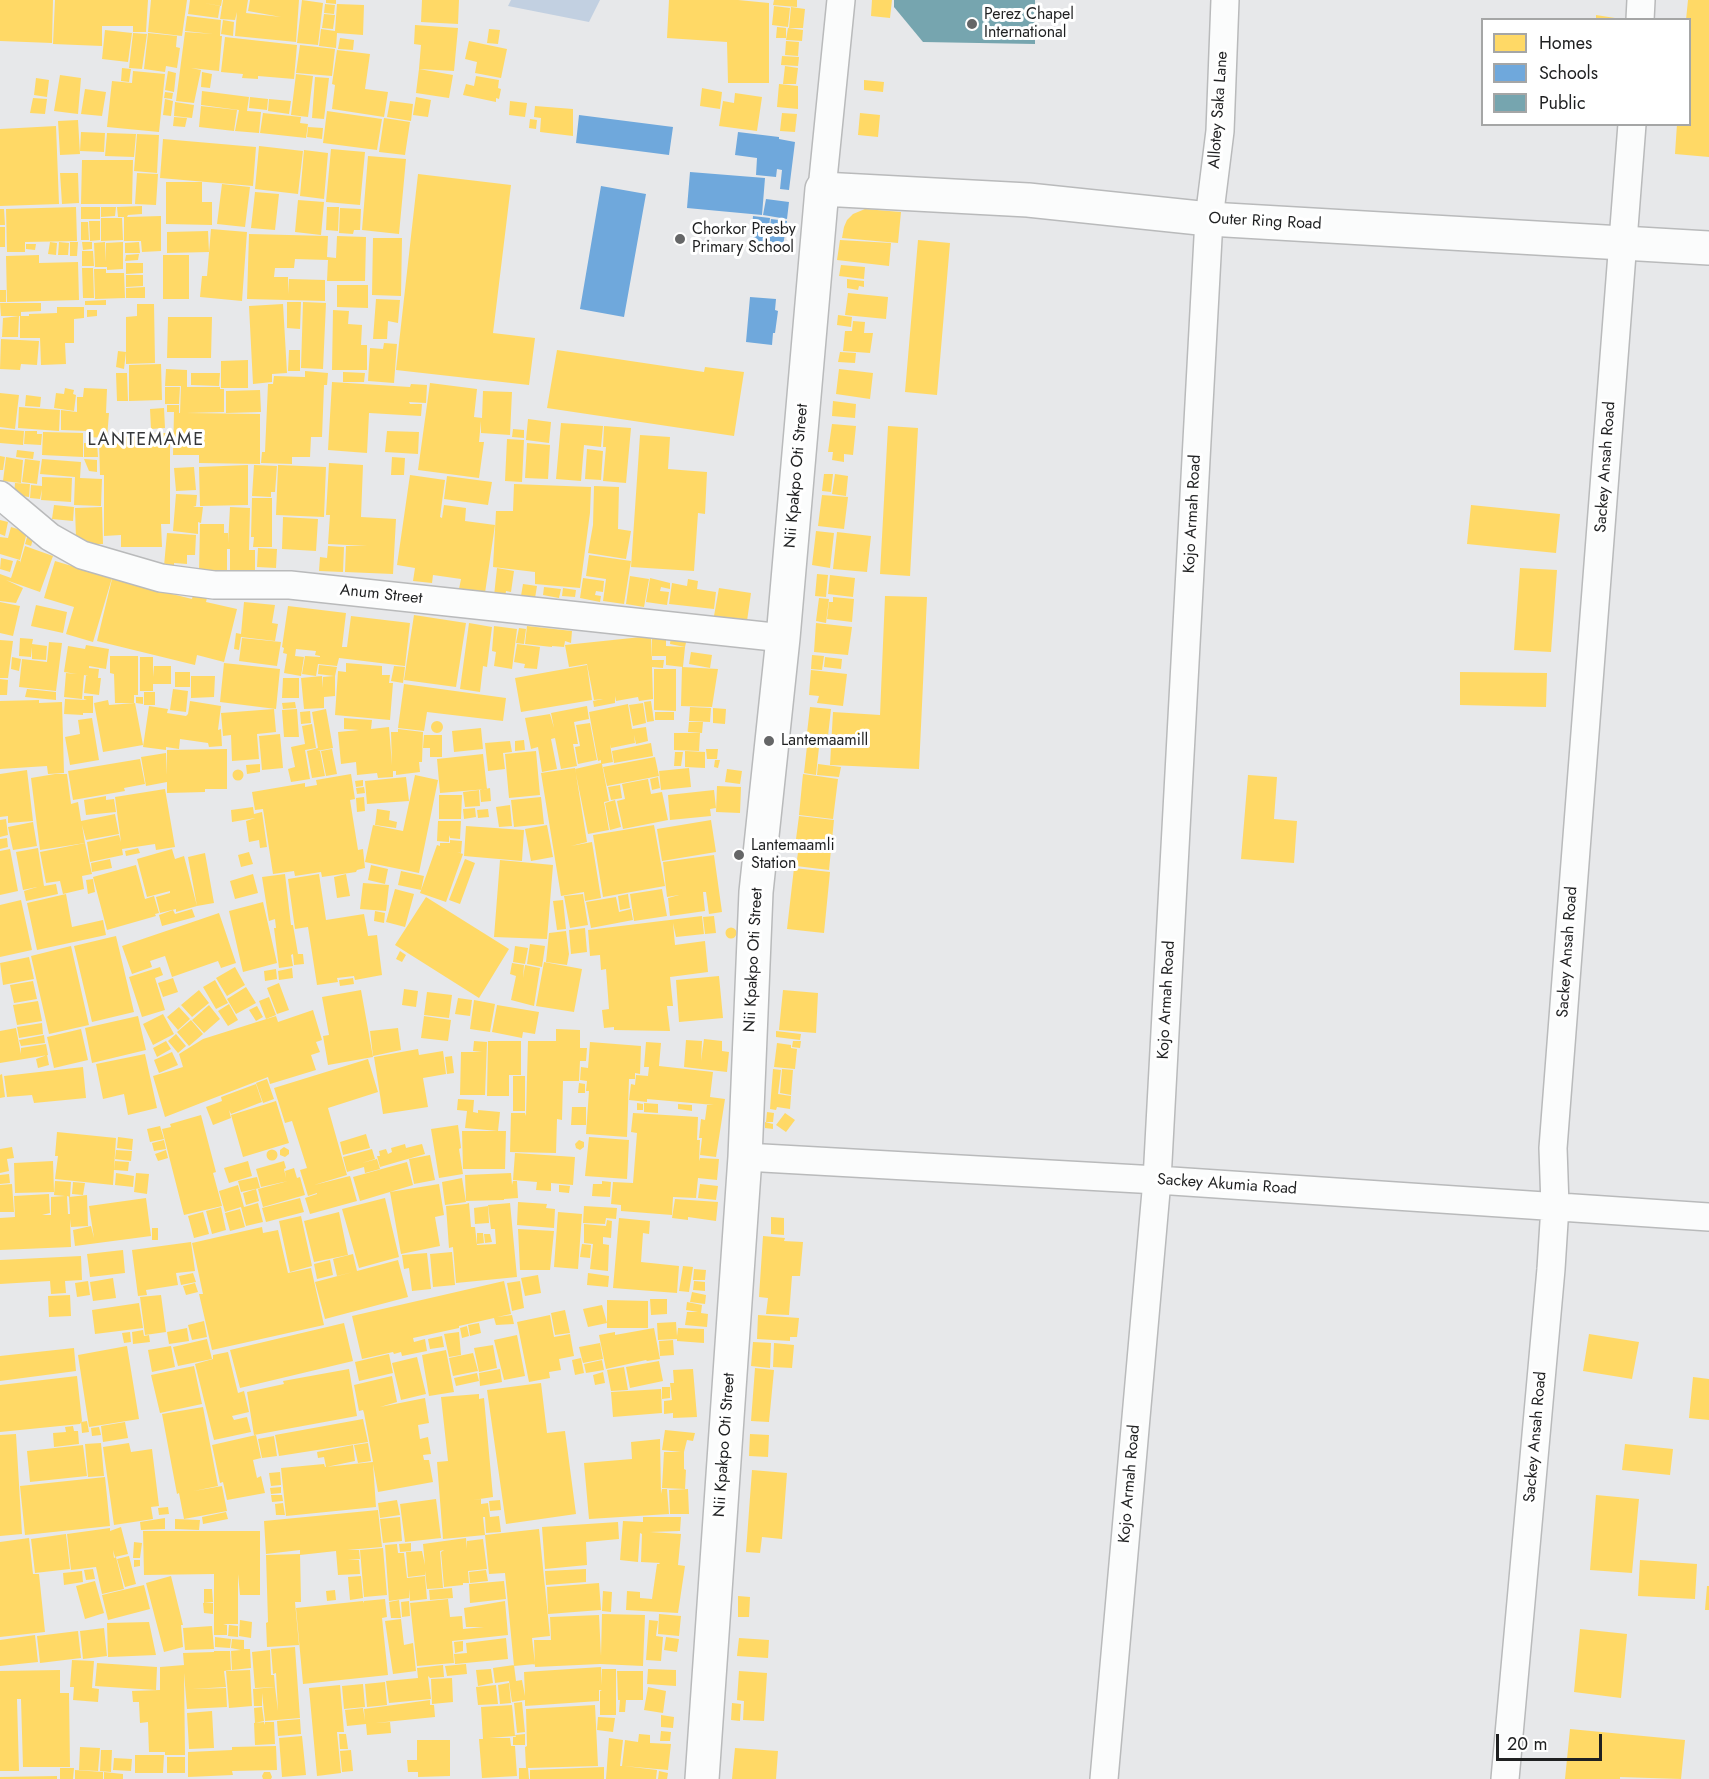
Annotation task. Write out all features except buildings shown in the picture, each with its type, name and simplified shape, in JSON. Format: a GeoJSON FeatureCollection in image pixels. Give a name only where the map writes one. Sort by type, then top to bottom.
{"type":"FeatureCollection","features":[{"type":"Feature","properties":{"kind":"street","name":"Nii Kpakpo Oti Street"},"geometry":{"type":"LineString","coordinates":[[702,1779],[745,1157],[756,892],[783,638],[822,189],[841,0]]}},
{"type":"Feature","properties":{"kind":"street","name":"Allotey Saka Lane"},"geometry":{"type":"LineString","coordinates":[[1209,219],[1220,131],[1225,0]]}},
{"type":"Feature","properties":{"kind":"street"},"geometry":{"type":"LineString","coordinates":[[1640,18],[1641,0]]}},
{"type":"Feature","properties":{"kind":"street","name":"Sackey Ansah Road"},"geometry":{"type":"LineString","coordinates":[[1505,1779],[1555,1206],[1553,1148],[1632,126]]}},
{"type":"Feature","properties":{"kind":"street","name":"Outer Ring Road"},"geometry":{"type":"LineString","coordinates":[[822,189],[1029,200],[1209,219],[1709,248]]}},
{"type":"Feature","properties":{"kind":"street","name":"Kojo Armah Road"},"geometry":{"type":"LineString","coordinates":[[1104,1779],[1157,1180],[1209,219]]}},
{"type":"Feature","properties":{"kind":"street","name":"Anum Street"},"geometry":{"type":"LineString","coordinates":[[0,495],[50,537],[82,555],[161,578],[214,585],[290,585],[783,638]]}},
{"type":"Feature","properties":{"kind":"street","name":"Sackey Akumia Road"},"geometry":{"type":"LineString","coordinates":[[745,1157],[1157,1180],[1709,1217]]}},
{"type":"Feature","properties":{"kind":"shaded area"},"geometry":{"type":"Polygon","coordinates":[[[511,0],[600,0],[589,22],[508,6],[511,0]]]}},
{"type":"Feature","properties":{"kind":"place","name":"Perez Chapel International"},"geometry":{"type":"Point","coordinates":[972,24]}},
{"type":"Feature","properties":{"kind":"place","name":"Chorkor Presby Primary School"},"geometry":{"type":"Point","coordinates":[680,239]}},
{"type":"Feature","properties":{"kind":"place","name":"Lantemaamill"},"geometry":{"type":"Point","coordinates":[769,741]}},
{"type":"Feature","properties":{"kind":"place","name":"Lantemaamli Station"},"geometry":{"type":"Point","coordinates":[739,855]}},
{"type":"Feature","properties":{"kind":"district","name":"LANTEMAME"},"geometry":{"type":"Point","coordinates":[146,441]}}]}
